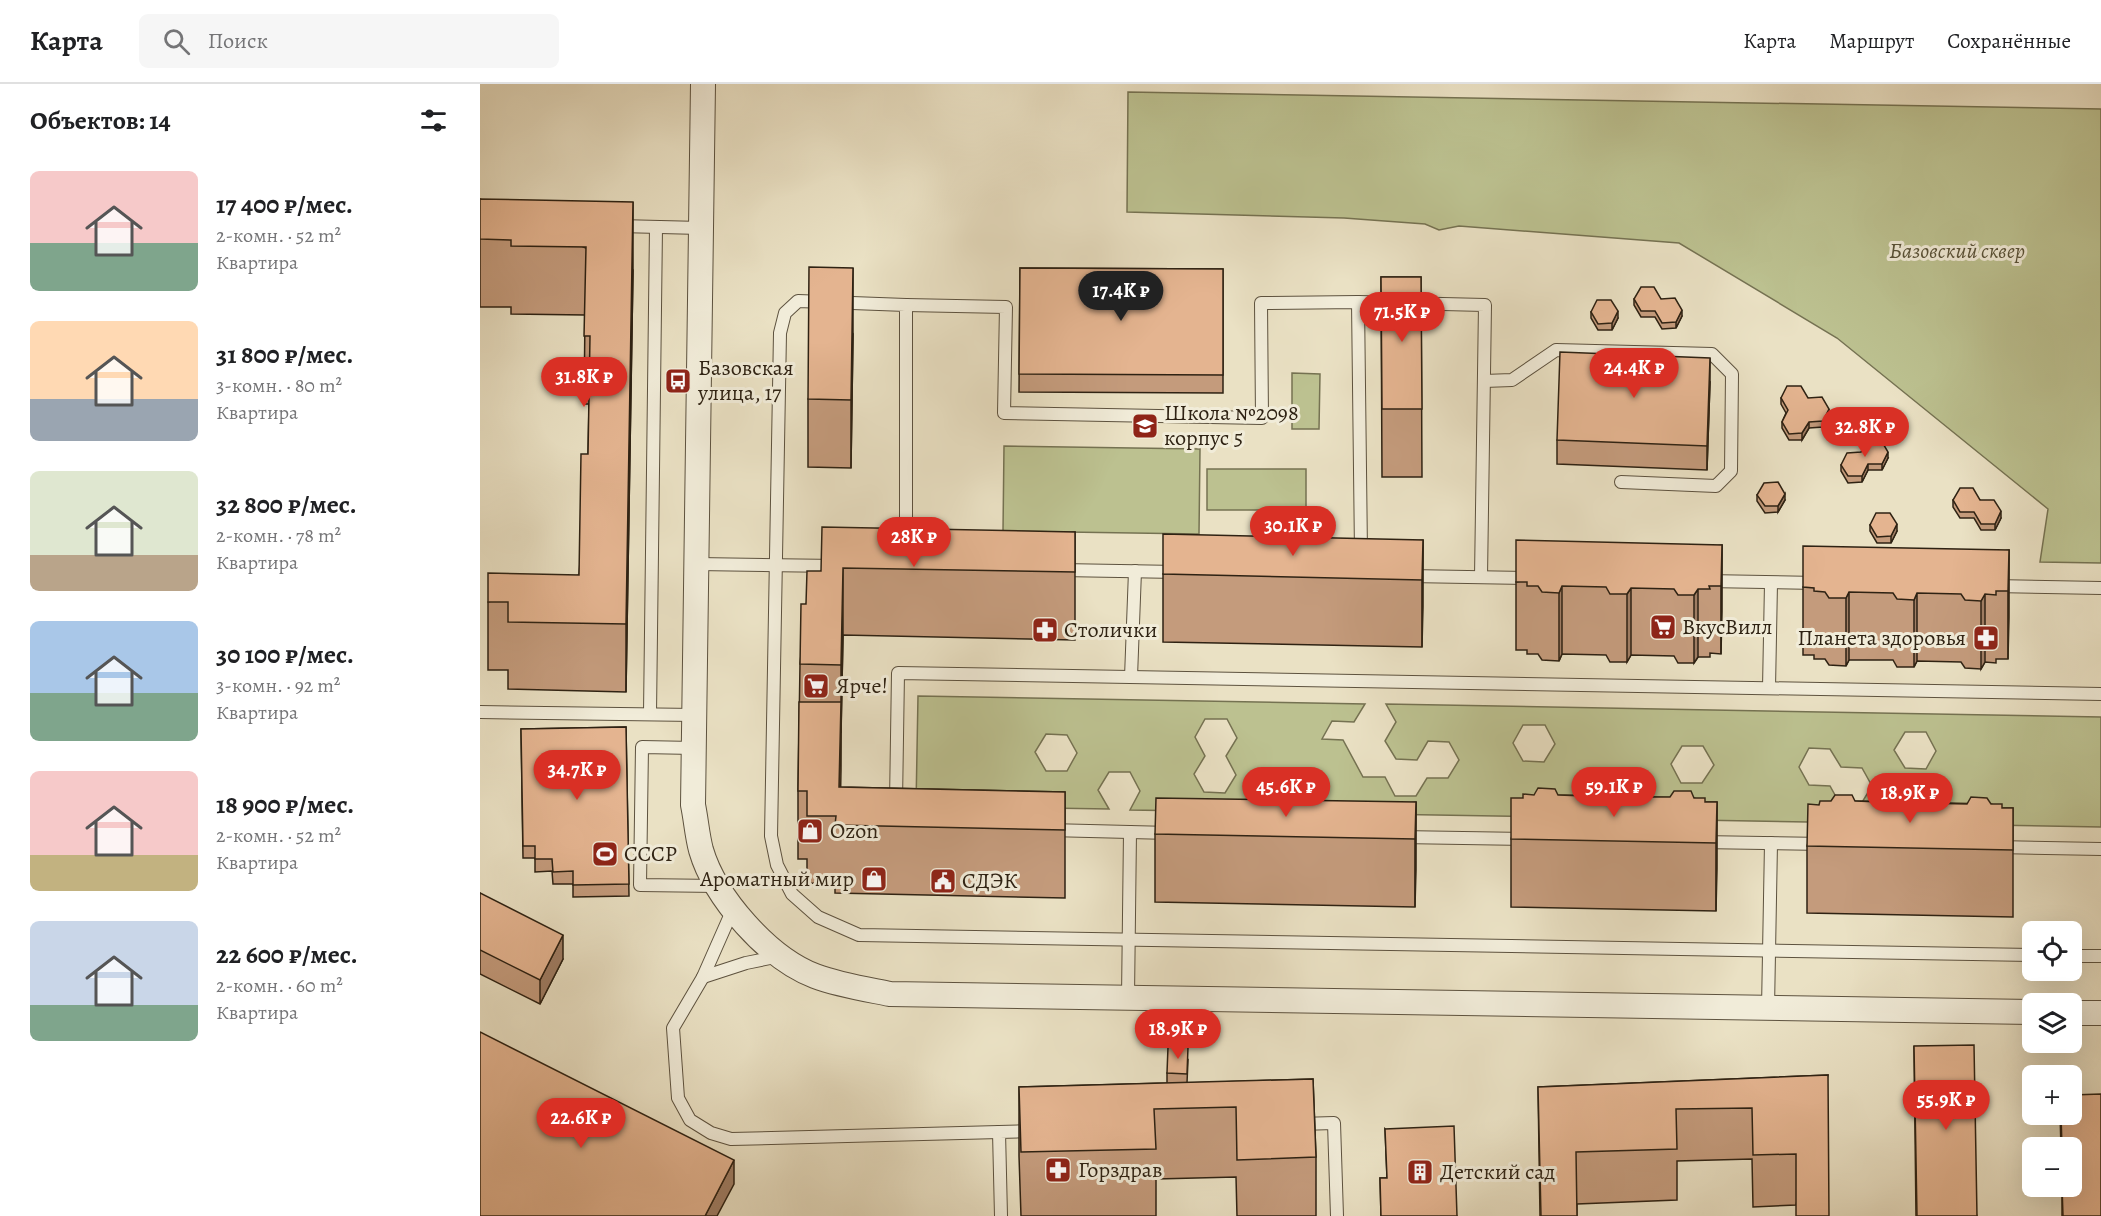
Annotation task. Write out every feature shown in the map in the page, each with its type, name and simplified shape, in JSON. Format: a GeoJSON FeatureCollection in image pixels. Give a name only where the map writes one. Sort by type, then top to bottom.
{"type":"FeatureCollection","features":[{"type":"Feature","properties":{"kind":"street"},"geometry":{"type":"LineString","coordinates":[[703,84],[693,792],[695,816],[701,850],[717,886],[743,922],[781,956],[813,975],[846,986],[891,994],[2022,1012]]}},
{"type":"Feature","properties":{"kind":"street"},"geometry":{"type":"LineString","coordinates":[[2082,1013],[2101,1013]]}},
{"type":"Feature","properties":{"kind":"lane"},"geometry":{"type":"LineString","coordinates":[[609,226],[701,228]]}},
{"type":"Feature","properties":{"kind":"lane"},"geometry":{"type":"LineString","coordinates":[[650,714],[656,227]]}},
{"type":"Feature","properties":{"kind":"lane"},"geometry":{"type":"LineString","coordinates":[[1481,577],[1485,305],[1358,302],[1261,303],[1262,418],[1004,413],[1006,307],[798,301],[785,313],[780,333],[771,836],[777,865],[792,894],[818,917],[859,935],[2022,955]]}},
{"type":"Feature","properties":{"kind":"lane"},"geometry":{"type":"LineString","coordinates":[[1358,302],[1361,564]]}},
{"type":"Feature","properties":{"kind":"lane"},"geometry":{"type":"LineString","coordinates":[[906,305],[906,555]]}},
{"type":"Feature","properties":{"kind":"lane"},"geometry":{"type":"LineString","coordinates":[[1484,381],[1512,380],[1557,350],[1712,354],[1732,374],[1731,471],[1716,486],[1621,482]]}},
{"type":"Feature","properties":{"kind":"lane"},"geometry":{"type":"LineString","coordinates":[[697,564],[847,566]]}},
{"type":"Feature","properties":{"kind":"lane"},"geometry":{"type":"LineString","coordinates":[[1044,570],[1195,572]]}},
{"type":"Feature","properties":{"kind":"lane"},"geometry":{"type":"LineString","coordinates":[[1131,677],[1135,571]]}},
{"type":"Feature","properties":{"kind":"lane"},"geometry":{"type":"LineString","coordinates":[[1395,576],[1542,579]]}},
{"type":"Feature","properties":{"kind":"lane"},"geometry":{"type":"LineString","coordinates":[[1691,581],[1830,584]]}},
{"type":"Feature","properties":{"kind":"lane"},"geometry":{"type":"LineString","coordinates":[[1769,688],[1771,583]]}},
{"type":"Feature","properties":{"kind":"lane"},"geometry":{"type":"LineString","coordinates":[[1985,586],[2101,588]]}},
{"type":"Feature","properties":{"kind":"lane"},"geometry":{"type":"LineString","coordinates":[[896,817],[898,673],[2101,694]]}},
{"type":"Feature","properties":{"kind":"lane"},"geometry":{"type":"LineString","coordinates":[[480,712],[695,716]]}},
{"type":"Feature","properties":{"kind":"lane"},"geometry":{"type":"LineString","coordinates":[[694,748],[642,747],[640,885],[717,886]]}},
{"type":"Feature","properties":{"kind":"lane"},"geometry":{"type":"LineString","coordinates":[[1036,830],[1177,833]]}},
{"type":"Feature","properties":{"kind":"lane"},"geometry":{"type":"LineString","coordinates":[[1128,998],[1130,832]]}},
{"type":"Feature","properties":{"kind":"lane"},"geometry":{"type":"LineString","coordinates":[[1388,836],[1539,839]]}},
{"type":"Feature","properties":{"kind":"lane"},"geometry":{"type":"LineString","coordinates":[[1690,842],[1840,844]]}},
{"type":"Feature","properties":{"kind":"lane"},"geometry":{"type":"LineString","coordinates":[[1768,1008],[1771,843]]}},
{"type":"Feature","properties":{"kind":"lane"},"geometry":{"type":"LineString","coordinates":[[1980,847],[2101,849]]}},
{"type":"Feature","properties":{"kind":"lane"},"geometry":{"type":"LineString","coordinates":[[733,909],[703,977],[673,1028],[678,1098],[690,1120],[711,1133],[730,1139],[1047,1131]]}},
{"type":"Feature","properties":{"kind":"lane"},"geometry":{"type":"LineString","coordinates":[[703,977],[746,963],[781,956]]}},
{"type":"Feature","properties":{"kind":"lane"},"geometry":{"type":"LineString","coordinates":[[2082,956],[2101,956]]}},
{"type":"Feature","properties":{"kind":"lane"},"geometry":{"type":"LineString","coordinates":[[1282,1125],[1335,1124],[1337,1216]]}},
{"type":"Feature","properties":{"kind":"lane"},"geometry":{"type":"LineString","coordinates":[[999,1132],[1001,1216]]}},
{"type":"Feature","properties":{"kind":"green space","name":"Базовский сквер"},"geometry":{"type":"Polygon","coordinates":[[[1128,92],[2101,109],[2101,563],[2040,562],[2048,509],[1837,338],[1679,243],[1459,226],[1439,230],[1425,224],[1344,218],[1127,212],[1128,92]]]}},
{"type":"Feature","properties":{"kind":"green space"},"geometry":{"type":"Polygon","coordinates":[[[1292,373],[1320,374],[1319,429],[1292,429],[1292,373]]]}},
{"type":"Feature","properties":{"kind":"green space"},"geometry":{"type":"Polygon","coordinates":[[[1004,446],[1200,449],[1199,534],[1003,531],[1004,446]]]}},
{"type":"Feature","properties":{"kind":"green space"},"geometry":{"type":"Polygon","coordinates":[[[1207,469],[1306,469],[1306,510],[1207,510],[1207,469]]]}},
{"type":"Feature","properties":{"kind":"green space"},"geometry":{"type":"Polygon","coordinates":[[[918,696],[1365,704],[1354,722],[1332,721],[1322,739],[1343,740],[1363,777],[1385,777],[1395,796],[1416,796],[1427,778],[1448,778],[1459,760],[1449,742],[1428,741],[1417,760],[1396,759],[1385,741],[1396,722],[1386,704],[2101,717],[2101,827],[1639,819],[1649,801],[1639,782],[1618,818],[1130,810],[1140,791],[1130,772],[1109,772],[1098,790],[1109,809],[916,806],[918,696]],[[1205,719],[1195,737],[1205,756],[1194,774],[1204,792],[1225,793],[1236,775],[1226,756],[1237,738],[1227,719],[1205,719]],[[1523,725],[1513,743],[1523,761],[1544,762],[1555,744],[1545,725],[1523,725]],[[1905,732],[1894,750],[1905,768],[1926,769],[1936,751],[1926,732],[1905,732]],[[1046,734],[1035,752],[1046,771],[1067,771],[1077,753],[1067,735],[1046,734]],[[1682,746],[1671,764],[1681,783],[1702,783],[1714,765],[1703,746],[1682,746]],[[1809,748],[1799,767],[1809,785],[1830,786],[1840,804],[1861,804],[1872,786],[1862,768],[1841,767],[1830,749],[1809,748]]]}},
{"type":"Feature","properties":{"kind":"building"},"geometry":{"type":"Polygon","coordinates":[[[480,199],[633,202],[626,624],[508,622],[508,602],[488,602],[488,573],[579,575],[581,454],[588,454],[590,336],[584,336],[586,247],[511,246],[511,240],[480,239],[480,199]]]}},
{"type":"Feature","properties":{"kind":"building"},"geometry":{"type":"Polygon","coordinates":[[[809,267],[853,268],[851,400],[808,399],[809,267]]]}},
{"type":"Feature","properties":{"kind":"building"},"geometry":{"type":"Polygon","coordinates":[[[1020,268],[1223,269],[1223,375],[1019,374],[1020,268]]]}},
{"type":"Feature","properties":{"kind":"building"},"geometry":{"type":"Polygon","coordinates":[[[1381,277],[1421,277],[1422,409],[1382,409],[1381,277]]]}},
{"type":"Feature","properties":{"kind":"building"},"geometry":{"type":"Polygon","coordinates":[[[1641,287],[1654,287],[1661,299],[1675,298],[1682,310],[1676,322],[1662,323],[1655,311],[1641,311],[1634,299],[1641,287]]]}},
{"type":"Feature","properties":{"kind":"building"},"geometry":{"type":"Polygon","coordinates":[[[1597,300],[1611,300],[1618,311],[1612,323],[1598,324],[1591,312],[1597,300]]]}},
{"type":"Feature","properties":{"kind":"building"},"geometry":{"type":"Polygon","coordinates":[[[1560,352],[1710,358],[1707,446],[1557,440],[1560,352]]]}},
{"type":"Feature","properties":{"kind":"building"},"geometry":{"type":"Polygon","coordinates":[[[1787,386],[1801,386],[1808,398],[1822,397],[1829,409],[1823,421],[1809,422],[1802,433],[1789,434],[1782,422],[1788,410],[1781,398],[1787,386]]]}},
{"type":"Feature","properties":{"kind":"building"},"geometry":{"type":"Polygon","coordinates":[[[1867,440],[1881,440],[1888,452],[1882,464],[1868,464],[1862,476],[1848,476],[1841,465],[1847,453],[1861,452],[1867,440]]]}},
{"type":"Feature","properties":{"kind":"building"},"geometry":{"type":"Polygon","coordinates":[[[1778,482],[1785,494],[1778,506],[1765,506],[1757,495],[1764,483],[1778,482]]]}},
{"type":"Feature","properties":{"kind":"building"},"geometry":{"type":"Polygon","coordinates":[[[1960,488],[1973,488],[1980,500],[1994,500],[2001,511],[1995,524],[1981,524],[1974,512],[1960,512],[1953,500],[1960,488]]]}},
{"type":"Feature","properties":{"kind":"building"},"geometry":{"type":"Polygon","coordinates":[[[1876,513],[1890,513],[1897,524],[1891,536],[1877,537],[1870,525],[1876,513]]]}},
{"type":"Feature","properties":{"kind":"building"},"geometry":{"type":"Polygon","coordinates":[[[822,527],[1075,532],[1075,572],[843,568],[841,665],[800,664],[801,604],[806,604],[807,571],[821,571],[822,527]]]}},
{"type":"Feature","properties":{"kind":"building"},"geometry":{"type":"Polygon","coordinates":[[[1163,534],[1423,540],[1422,580],[1163,574],[1163,534]]]}},
{"type":"Feature","properties":{"kind":"building"},"geometry":{"type":"Polygon","coordinates":[[[1516,540],[1722,545],[1721,586],[1698,589],[1694,595],[1678,595],[1674,589],[1631,588],[1627,594],[1610,594],[1606,587],[1562,586],[1559,593],[1542,592],[1538,586],[1527,586],[1527,582],[1516,582],[1516,540]]]}},
{"type":"Feature","properties":{"kind":"building"},"geometry":{"type":"Polygon","coordinates":[[[1803,546],[2009,550],[2008,591],[1996,591],[1996,595],[1985,594],[1981,601],[1965,600],[1961,594],[1917,593],[1914,600],[1897,599],[1893,593],[1849,592],[1846,598],[1829,598],[1825,592],[1803,587],[1803,546]]]}},
{"type":"Feature","properties":{"kind":"building"},"geometry":{"type":"Polygon","coordinates":[[[799,702],[841,702],[839,787],[1065,792],[1065,830],[835,825],[836,816],[807,816],[807,791],[798,791],[799,702]]]}},
{"type":"Feature","properties":{"kind":"building"},"geometry":{"type":"Polygon","coordinates":[[[626,727],[629,884],[573,885],[573,871],[553,872],[552,859],[535,859],[535,846],[523,846],[521,729],[626,727]]]}},
{"type":"Feature","properties":{"kind":"building"},"geometry":{"type":"Polygon","coordinates":[[[1538,788],[1555,789],[1558,795],[1586,796],[1602,796],[1606,790],[1622,790],[1626,797],[1670,797],[1674,791],[1691,791],[1694,798],[1705,798],[1705,802],[1717,802],[1716,843],[1511,839],[1511,798],[1523,798],[1523,794],[1534,795],[1538,788]]]}},
{"type":"Feature","properties":{"kind":"building"},"geometry":{"type":"Polygon","coordinates":[[[1835,795],[1852,795],[1855,801],[1882,802],[1898,802],[1902,796],[1919,796],[1922,803],[1967,804],[1971,797],[1987,798],[1991,804],[2002,804],[2002,808],[2013,808],[2013,850],[1807,846],[1808,804],[1819,805],[1820,801],[1831,801],[1835,795]]]}},
{"type":"Feature","properties":{"kind":"building"},"geometry":{"type":"Polygon","coordinates":[[[1156,798],[1416,802],[1415,839],[1155,834],[1156,798]]]}},
{"type":"Feature","properties":{"kind":"building"},"geometry":{"type":"Polygon","coordinates":[[[480,893],[563,935],[540,980],[480,950],[480,893]]]}},
{"type":"Feature","properties":{"kind":"building"},"geometry":{"type":"Polygon","coordinates":[[[480,1032],[734,1160],[705,1216],[480,1216],[480,1032]]]}},
{"type":"Feature","properties":{"kind":"building"},"geometry":{"type":"Polygon","coordinates":[[[1974,1045],[1977,1216],[1917,1216],[1914,1046],[1974,1045]]]}},
{"type":"Feature","properties":{"kind":"building"},"geometry":{"type":"Polygon","coordinates":[[[1168,1047],[1188,1047],[1187,1074],[1167,1073],[1168,1047]]]}},
{"type":"Feature","properties":{"kind":"building"},"geometry":{"type":"Polygon","coordinates":[[[1828,1075],[1829,1216],[1796,1216],[1796,1154],[1753,1155],[1752,1108],[1676,1109],[1677,1149],[1576,1152],[1577,1216],[1541,1216],[1538,1087],[1828,1075]]]}},
{"type":"Feature","properties":{"kind":"building"},"geometry":{"type":"Polygon","coordinates":[[[1313,1079],[1316,1157],[1237,1160],[1236,1107],[1154,1109],[1156,1149],[1021,1152],[1019,1087],[1313,1079]]]}},
{"type":"Feature","properties":{"kind":"building"},"geometry":{"type":"Polygon","coordinates":[[[2101,1094],[2101,1216],[2063,1216],[2062,1197],[2082,1197],[2082,1137],[2062,1137],[2061,1125],[2082,1125],[2082,1095],[2101,1094]]]}},
{"type":"Feature","properties":{"kind":"building","name":"Детский сад"},"geometry":{"type":"Polygon","coordinates":[[[1454,1126],[1457,1216],[1381,1216],[1380,1178],[1387,1178],[1385,1129],[1454,1126]]]}},
{"type":"Feature","properties":{"kind":"place","name":"Базовская улица, 17"},"geometry":{"type":"Point","coordinates":[678,381]}},
{"type":"Feature","properties":{"kind":"place","name":"Школа №2098 корпус 5"},"geometry":{"type":"Point","coordinates":[1145,426]}},
{"type":"Feature","properties":{"kind":"place","name":"ВкусВилл"},"geometry":{"type":"Point","coordinates":[1663,627]}},
{"type":"Feature","properties":{"kind":"place","name":"Столички"},"geometry":{"type":"Point","coordinates":[1045,630]}},
{"type":"Feature","properties":{"kind":"place","name":"Планета здоровья"},"geometry":{"type":"Point","coordinates":[1986,638]}},
{"type":"Feature","properties":{"kind":"place","name":"Ярче!"},"geometry":{"type":"Point","coordinates":[816,686]}},
{"type":"Feature","properties":{"kind":"place","name":"Ozon"},"geometry":{"type":"Point","coordinates":[810,831]}},
{"type":"Feature","properties":{"kind":"place","name":"СССР"},"geometry":{"type":"Point","coordinates":[605,854]}},
{"type":"Feature","properties":{"kind":"place","name":"Ароматный мир"},"geometry":{"type":"Point","coordinates":[874,879]}},
{"type":"Feature","properties":{"kind":"place","name":"СДЭК"},"geometry":{"type":"Point","coordinates":[943,881]}},
{"type":"Feature","properties":{"kind":"place","name":"Горздрав"},"geometry":{"type":"Point","coordinates":[1058,1170]}},
{"type":"Feature","properties":{"kind":"place","name":"Детский сад"},"geometry":{"type":"Point","coordinates":[1420,1172]}}]}
